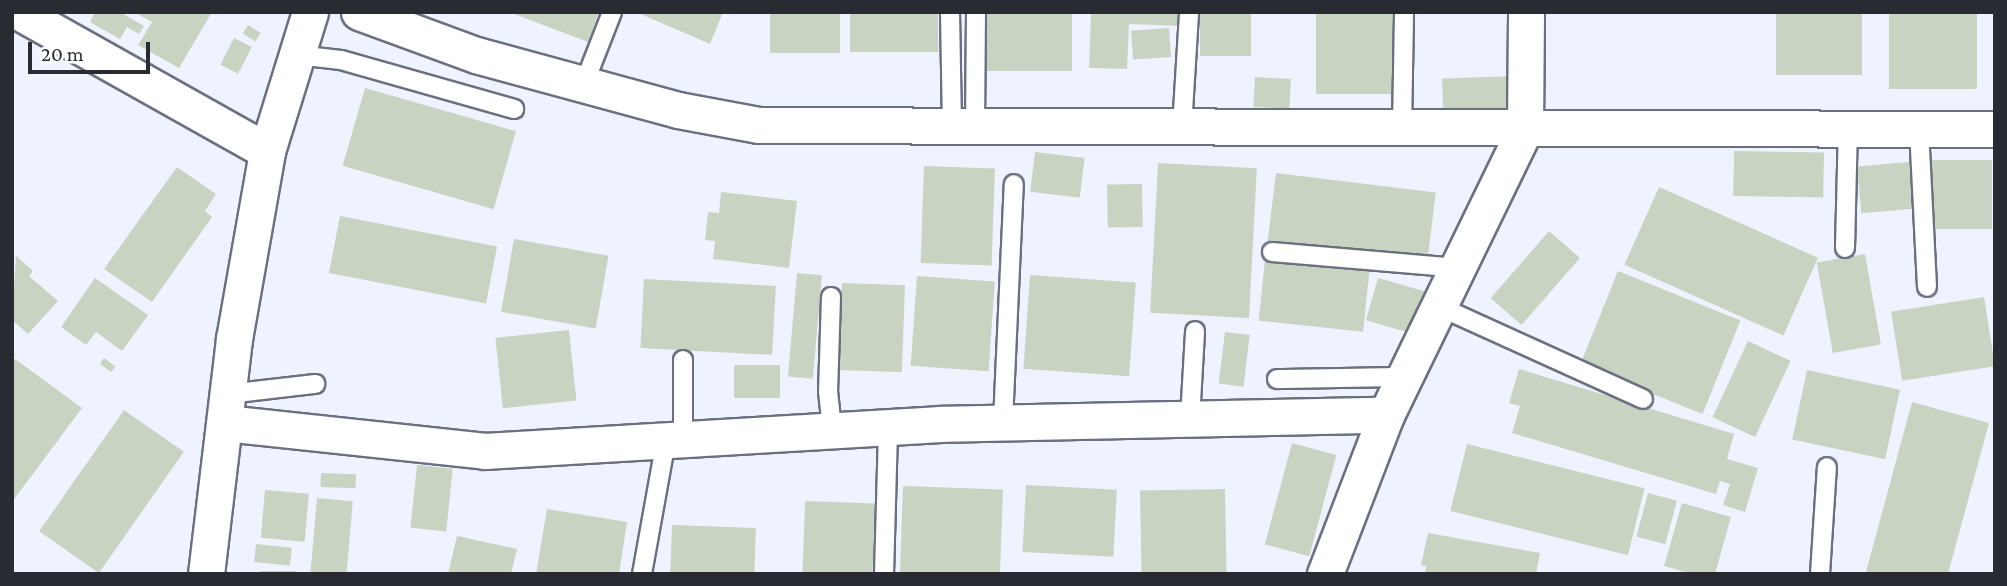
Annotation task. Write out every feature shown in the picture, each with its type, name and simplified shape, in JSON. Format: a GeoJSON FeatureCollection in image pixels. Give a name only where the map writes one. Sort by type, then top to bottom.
{"type":"FeatureCollection","features":[{"type":"Feature","properties":{"kind":"street"},"geometry":{"type":"LineString","coordinates":[[19,12],[267,151]]}},
{"type":"Feature","properties":{"kind":"street"},"geometry":{"type":"LineString","coordinates":[[206,574],[227,409],[267,151],[310,12]]}},
{"type":"Feature","properties":{"kind":"street"},"geometry":{"type":"LineString","coordinates":[[359,12],[476,55],[678,110],[759,125],[1995,129]]}},
{"type":"Feature","properties":{"kind":"street"},"geometry":{"type":"LineString","coordinates":[[1333,571],[1386,415],[1525,129],[1526,12]]}},
{"type":"Feature","properties":{"kind":"street"},"geometry":{"type":"LineString","coordinates":[[227,409],[485,451],[1003,422],[1386,415]]}},
{"type":"Feature","properties":{"kind":"lane"},"geometry":{"type":"LineString","coordinates":[[584,84],[612,12]]}},
{"type":"Feature","properties":{"kind":"lane"},"geometry":{"type":"LineString","coordinates":[[950,12],[963,127]]}},
{"type":"Feature","properties":{"kind":"lane"},"geometry":{"type":"LineString","coordinates":[[963,127],[976,12]]}},
{"type":"Feature","properties":{"kind":"lane"},"geometry":{"type":"LineString","coordinates":[[1182,128],[1189,12]]}},
{"type":"Feature","properties":{"kind":"lane"},"geometry":{"type":"LineString","coordinates":[[1402,129],[1404,12]]}},
{"type":"Feature","properties":{"kind":"lane"},"geometry":{"type":"LineString","coordinates":[[297,55],[341,60],[514,109]]}},
{"type":"Feature","properties":{"kind":"lane"},"geometry":{"type":"LineString","coordinates":[[1845,248],[1848,129]]}},
{"type":"Feature","properties":{"kind":"lane"},"geometry":{"type":"LineString","coordinates":[[1919,129],[1927,287]]}},
{"type":"Feature","properties":{"kind":"lane"},"geometry":{"type":"LineString","coordinates":[[1003,422],[1014,184]]}},
{"type":"Feature","properties":{"kind":"lane"},"geometry":{"type":"LineString","coordinates":[[1272,252],[1457,268]]}},
{"type":"Feature","properties":{"kind":"lane"},"geometry":{"type":"LineString","coordinates":[[831,298],[828,391],[832,430]]}},
{"type":"Feature","properties":{"kind":"lane"},"geometry":{"type":"LineString","coordinates":[[1438,306],[1643,399]]}},
{"type":"Feature","properties":{"kind":"lane"},"geometry":{"type":"LineString","coordinates":[[1190,419],[1195,331]]}},
{"type":"Feature","properties":{"kind":"lane"},"geometry":{"type":"LineString","coordinates":[[642,574],[674,439],[683,360]]}},
{"type":"Feature","properties":{"kind":"lane"},"geometry":{"type":"LineString","coordinates":[[1277,379],[1404,377]]}},
{"type":"Feature","properties":{"kind":"lane"},"geometry":{"type":"LineString","coordinates":[[227,409],[315,384]]}},
{"type":"Feature","properties":{"kind":"lane"},"geometry":{"type":"LineString","coordinates":[[884,574],[888,427]]}},
{"type":"Feature","properties":{"kind":"lane"},"geometry":{"type":"LineString","coordinates":[[1820,574],[1827,467]]}},
{"type":"Feature","properties":{"kind":"building"},"geometry":{"type":"Polygon","coordinates":[[[95,12],[120,12],[144,26],[139,34],[127,27],[120,39],[90,22],[95,12]]]}},
{"type":"Feature","properties":{"kind":"building"},"geometry":{"type":"Polygon","coordinates":[[[134,12],[212,12],[179,68],[138,45],[152,22],[134,12]]]}},
{"type":"Feature","properties":{"kind":"building"},"geometry":{"type":"Polygon","coordinates":[[[509,12],[592,12],[598,14],[588,42],[509,12]]]}},
{"type":"Feature","properties":{"kind":"building"},"geometry":{"type":"Polygon","coordinates":[[[636,12],[723,12],[710,44],[636,12]]]}},
{"type":"Feature","properties":{"kind":"building"},"geometry":{"type":"Polygon","coordinates":[[[770,12],[840,12],[840,53],[770,53],[770,12]]]}},
{"type":"Feature","properties":{"kind":"building"},"geometry":{"type":"Polygon","coordinates":[[[850,12],[938,12],[938,52],[850,52],[850,12]]]}},
{"type":"Feature","properties":{"kind":"building"},"geometry":{"type":"Polygon","coordinates":[[[985,12],[1072,12],[1072,71],[985,71],[985,12]]]}},
{"type":"Feature","properties":{"kind":"building"},"geometry":{"type":"Polygon","coordinates":[[[1091,12],[1186,12],[1185,26],[1129,24],[1127,69],[1089,68],[1091,12]]]}},
{"type":"Feature","properties":{"kind":"building"},"geometry":{"type":"Polygon","coordinates":[[[1200,12],[1251,12],[1251,56],[1200,56],[1200,12]]]}},
{"type":"Feature","properties":{"kind":"building"},"geometry":{"type":"Polygon","coordinates":[[[1316,12],[1395,12],[1395,94],[1316,94],[1316,12]]]}},
{"type":"Feature","properties":{"kind":"building"},"geometry":{"type":"Polygon","coordinates":[[[1776,12],[1862,12],[1862,75],[1776,75],[1776,12]]]}},
{"type":"Feature","properties":{"kind":"building"},"geometry":{"type":"Polygon","coordinates":[[[1889,12],[1977,12],[1977,89],[1889,89],[1889,12]]]}},
{"type":"Feature","properties":{"kind":"building"},"geometry":{"type":"Polygon","coordinates":[[[248,25],[261,33],[255,41],[243,33],[248,25]]]}},
{"type":"Feature","properties":{"kind":"building"},"geometry":{"type":"Polygon","coordinates":[[[1169,28],[1171,57],[1133,60],[1131,31],[1169,28]]]}},
{"type":"Feature","properties":{"kind":"building"},"geometry":{"type":"Polygon","coordinates":[[[234,38],[252,47],[238,74],[220,65],[234,38]]]}},
{"type":"Feature","properties":{"kind":"building"},"geometry":{"type":"Polygon","coordinates":[[[1515,76],[1516,110],[1443,113],[1442,79],[1515,76]]]}},
{"type":"Feature","properties":{"kind":"building"},"geometry":{"type":"Polygon","coordinates":[[[1255,77],[1291,79],[1289,109],[1253,107],[1255,77]]]}},
{"type":"Feature","properties":{"kind":"building"},"geometry":{"type":"Polygon","coordinates":[[[365,88],[516,131],[494,209],[343,166],[365,88]]]}},
{"type":"Feature","properties":{"kind":"building"},"geometry":{"type":"Polygon","coordinates":[[[1734,151],[1824,153],[1823,198],[1733,196],[1734,151]]]}},
{"type":"Feature","properties":{"kind":"building"},"geometry":{"type":"Polygon","coordinates":[[[1035,152],[1085,158],[1080,198],[1030,192],[1035,152]]]}},
{"type":"Feature","properties":{"kind":"building"},"geometry":{"type":"Polygon","coordinates":[[[1932,160],[1992,160],[1992,229],[1932,229],[1932,160]]]}},
{"type":"Feature","properties":{"kind":"building"},"geometry":{"type":"Polygon","coordinates":[[[1909,162],[1913,209],[1861,213],[1857,167],[1909,162]]]}},
{"type":"Feature","properties":{"kind":"building"},"geometry":{"type":"Polygon","coordinates":[[[1158,163],[1257,168],[1249,318],[1150,313],[1158,163]]]}},
{"type":"Feature","properties":{"kind":"building"},"geometry":{"type":"Polygon","coordinates":[[[924,166],[995,168],[992,265],[921,263],[924,166]]]}},
{"type":"Feature","properties":{"kind":"building"},"geometry":{"type":"Polygon","coordinates":[[[177,167],[216,194],[205,211],[212,217],[152,302],[104,269],[177,167]]]}},
{"type":"Feature","properties":{"kind":"building"},"geometry":{"type":"Polygon","coordinates":[[[1276,173],[1436,193],[1427,261],[1268,241],[1276,173]]]}},
{"type":"Feature","properties":{"kind":"building"},"geometry":{"type":"Polygon","coordinates":[[[1142,184],[1143,227],[1108,228],[1107,185],[1142,184]]]}},
{"type":"Feature","properties":{"kind":"building"},"geometry":{"type":"Polygon","coordinates":[[[1659,187],[1818,258],[1783,335],[1624,265],[1659,187]]]}},
{"type":"Feature","properties":{"kind":"building"},"geometry":{"type":"Polygon","coordinates":[[[721,192],[797,201],[789,268],[713,259],[715,241],[705,240],[708,212],[719,213],[721,192]]]}},
{"type":"Feature","properties":{"kind":"building"},"geometry":{"type":"Polygon","coordinates":[[[340,216],[497,247],[486,303],[329,273],[340,216]]]}},
{"type":"Feature","properties":{"kind":"building"},"geometry":{"type":"Polygon","coordinates":[[[1549,231],[1580,258],[1522,325],[1491,298],[1549,231]]]}},
{"type":"Feature","properties":{"kind":"building"},"geometry":{"type":"Polygon","coordinates":[[[514,239],[609,256],[596,329],[501,312],[514,239]]]}},
{"type":"Feature","properties":{"kind":"building"},"geometry":{"type":"Polygon","coordinates":[[[1865,254],[1881,345],[1833,353],[1817,263],[1865,254]]]}},
{"type":"Feature","properties":{"kind":"building"},"geometry":{"type":"Polygon","coordinates":[[[16,256],[33,271],[29,276],[58,301],[28,334],[12,320],[16,256]]]}},
{"type":"Feature","properties":{"kind":"building"},"geometry":{"type":"Polygon","coordinates":[[[1265,260],[1369,271],[1363,332],[1259,321],[1265,260]]]}},
{"type":"Feature","properties":{"kind":"building"},"geometry":{"type":"Polygon","coordinates":[[[1618,271],[1740,320],[1703,414],[1580,365],[1618,271]]]}},
{"type":"Feature","properties":{"kind":"building"},"geometry":{"type":"Polygon","coordinates":[[[797,273],[822,275],[813,379],[788,377],[797,273]]]}},
{"type":"Feature","properties":{"kind":"building"},"geometry":{"type":"Polygon","coordinates":[[[1030,275],[1136,282],[1129,376],[1023,369],[1030,275]]]}},
{"type":"Feature","properties":{"kind":"building"},"geometry":{"type":"Polygon","coordinates":[[[917,276],[995,281],[989,371],[911,366],[917,276]]]}},
{"type":"Feature","properties":{"kind":"building"},"geometry":{"type":"Polygon","coordinates":[[[95,278],[148,315],[122,351],[96,332],[86,345],[61,327],[95,278]]]}},
{"type":"Feature","properties":{"kind":"building"},"geometry":{"type":"Polygon","coordinates":[[[1378,278],[1428,292],[1416,335],[1366,320],[1378,278]]]}},
{"type":"Feature","properties":{"kind":"building"},"geometry":{"type":"Polygon","coordinates":[[[644,279],[776,286],[772,355],[640,348],[644,279]]]}},
{"type":"Feature","properties":{"kind":"building"},"geometry":{"type":"Polygon","coordinates":[[[842,283],[905,285],[902,372],[839,370],[842,283]]]}},
{"type":"Feature","properties":{"kind":"building"},"geometry":{"type":"Polygon","coordinates":[[[1984,297],[1995,366],[1902,381],[1891,312],[1984,297]]]}},
{"type":"Feature","properties":{"kind":"building"},"geometry":{"type":"Polygon","coordinates":[[[569,330],[576,401],[503,408],[495,338],[569,330]]]}},
{"type":"Feature","properties":{"kind":"building"},"geometry":{"type":"Polygon","coordinates":[[[1225,332],[1250,335],[1243,387],[1219,384],[1225,332]]]}},
{"type":"Feature","properties":{"kind":"building"},"geometry":{"type":"Polygon","coordinates":[[[1748,341],[1791,361],[1755,437],[1713,417],[1748,341]]]}},
{"type":"Feature","properties":{"kind":"building"},"geometry":{"type":"Polygon","coordinates":[[[104,358],[115,366],[111,372],[100,364],[104,358]]]}},
{"type":"Feature","properties":{"kind":"building"},"geometry":{"type":"Polygon","coordinates":[[[15,359],[82,408],[12,502],[12,363],[15,359]]]}},
{"type":"Feature","properties":{"kind":"building"},"geometry":{"type":"Polygon","coordinates":[[[734,365],[780,365],[780,398],[734,398],[734,365]]]}},
{"type":"Feature","properties":{"kind":"building"},"geometry":{"type":"Polygon","coordinates":[[[1519,369],[1734,434],[1727,459],[1758,468],[1745,512],[1723,505],[1730,484],[1720,481],[1716,494],[1512,433],[1520,406],[1509,403],[1519,369]]]}},
{"type":"Feature","properties":{"kind":"building"},"geometry":{"type":"Polygon","coordinates":[[[1807,370],[1900,390],[1885,459],[1792,439],[1807,370]]]}},
{"type":"Feature","properties":{"kind":"building"},"geometry":{"type":"Polygon","coordinates":[[[1912,402],[1989,423],[1948,574],[1871,574],[1866,572],[1912,402]]]}},
{"type":"Feature","properties":{"kind":"building"},"geometry":{"type":"Polygon","coordinates":[[[124,410],[184,452],[99,573],[39,531],[124,410]]]}},
{"type":"Feature","properties":{"kind":"building"},"geometry":{"type":"Polygon","coordinates":[[[1292,443],[1336,455],[1309,556],[1265,544],[1292,443]]]}},
{"type":"Feature","properties":{"kind":"building"},"geometry":{"type":"Polygon","coordinates":[[[1467,444],[1645,488],[1628,555],[1450,511],[1467,444]]]}},
{"type":"Feature","properties":{"kind":"building"},"geometry":{"type":"Polygon","coordinates":[[[417,465],[453,469],[446,531],[410,528],[417,465]]]}},
{"type":"Feature","properties":{"kind":"building"},"geometry":{"type":"Polygon","coordinates":[[[321,473],[356,474],[355,488],[321,487],[321,473]]]}},
{"type":"Feature","properties":{"kind":"building"},"geometry":{"type":"Polygon","coordinates":[[[1026,485],[1117,490],[1113,557],[1022,552],[1026,485]]]}},
{"type":"Feature","properties":{"kind":"building"},"geometry":{"type":"Polygon","coordinates":[[[903,486],[1003,489],[1000,574],[900,574],[903,486]]]}},
{"type":"Feature","properties":{"kind":"building"},"geometry":{"type":"Polygon","coordinates":[[[1225,489],[1226,574],[1141,574],[1140,490],[1225,489]]]}},
{"type":"Feature","properties":{"kind":"building"},"geometry":{"type":"Polygon","coordinates":[[[265,490],[309,494],[305,542],[261,538],[265,490]]]}},
{"type":"Feature","properties":{"kind":"building"},"geometry":{"type":"Polygon","coordinates":[[[1648,493],[1677,501],[1665,544],[1636,536],[1648,493]]]}},
{"type":"Feature","properties":{"kind":"building"},"geometry":{"type":"Polygon","coordinates":[[[317,498],[353,501],[346,574],[310,574],[317,498]]]}},
{"type":"Feature","properties":{"kind":"building"},"geometry":{"type":"Polygon","coordinates":[[[805,501],[875,503],[872,574],[802,574],[805,501]]]}},
{"type":"Feature","properties":{"kind":"building"},"geometry":{"type":"Polygon","coordinates":[[[1682,503],[1731,517],[1715,574],[1692,574],[1664,566],[1682,503]]]}},
{"type":"Feature","properties":{"kind":"building"},"geometry":{"type":"Polygon","coordinates":[[[547,509],[627,522],[619,574],[536,574],[547,509]]]}},
{"type":"Feature","properties":{"kind":"building"},"geometry":{"type":"Polygon","coordinates":[[[672,525],[756,528],[754,574],[670,574],[672,525]]]}},
{"type":"Feature","properties":{"kind":"building"},"geometry":{"type":"Polygon","coordinates":[[[1428,533],[1540,553],[1536,574],[1425,574],[1426,566],[1421,565],[1428,533]]]}},
{"type":"Feature","properties":{"kind":"building"},"geometry":{"type":"Polygon","coordinates":[[[457,536],[517,549],[511,574],[448,574],[457,536]]]}},
{"type":"Feature","properties":{"kind":"building"},"geometry":{"type":"Polygon","coordinates":[[[256,544],[292,548],[290,566],[254,562],[256,544]]]}},
{"type":"Feature","properties":{"kind":"building"},"geometry":{"type":"Polygon","coordinates":[[[260,571],[296,571],[296,574],[260,574],[260,571]]]}}]}
